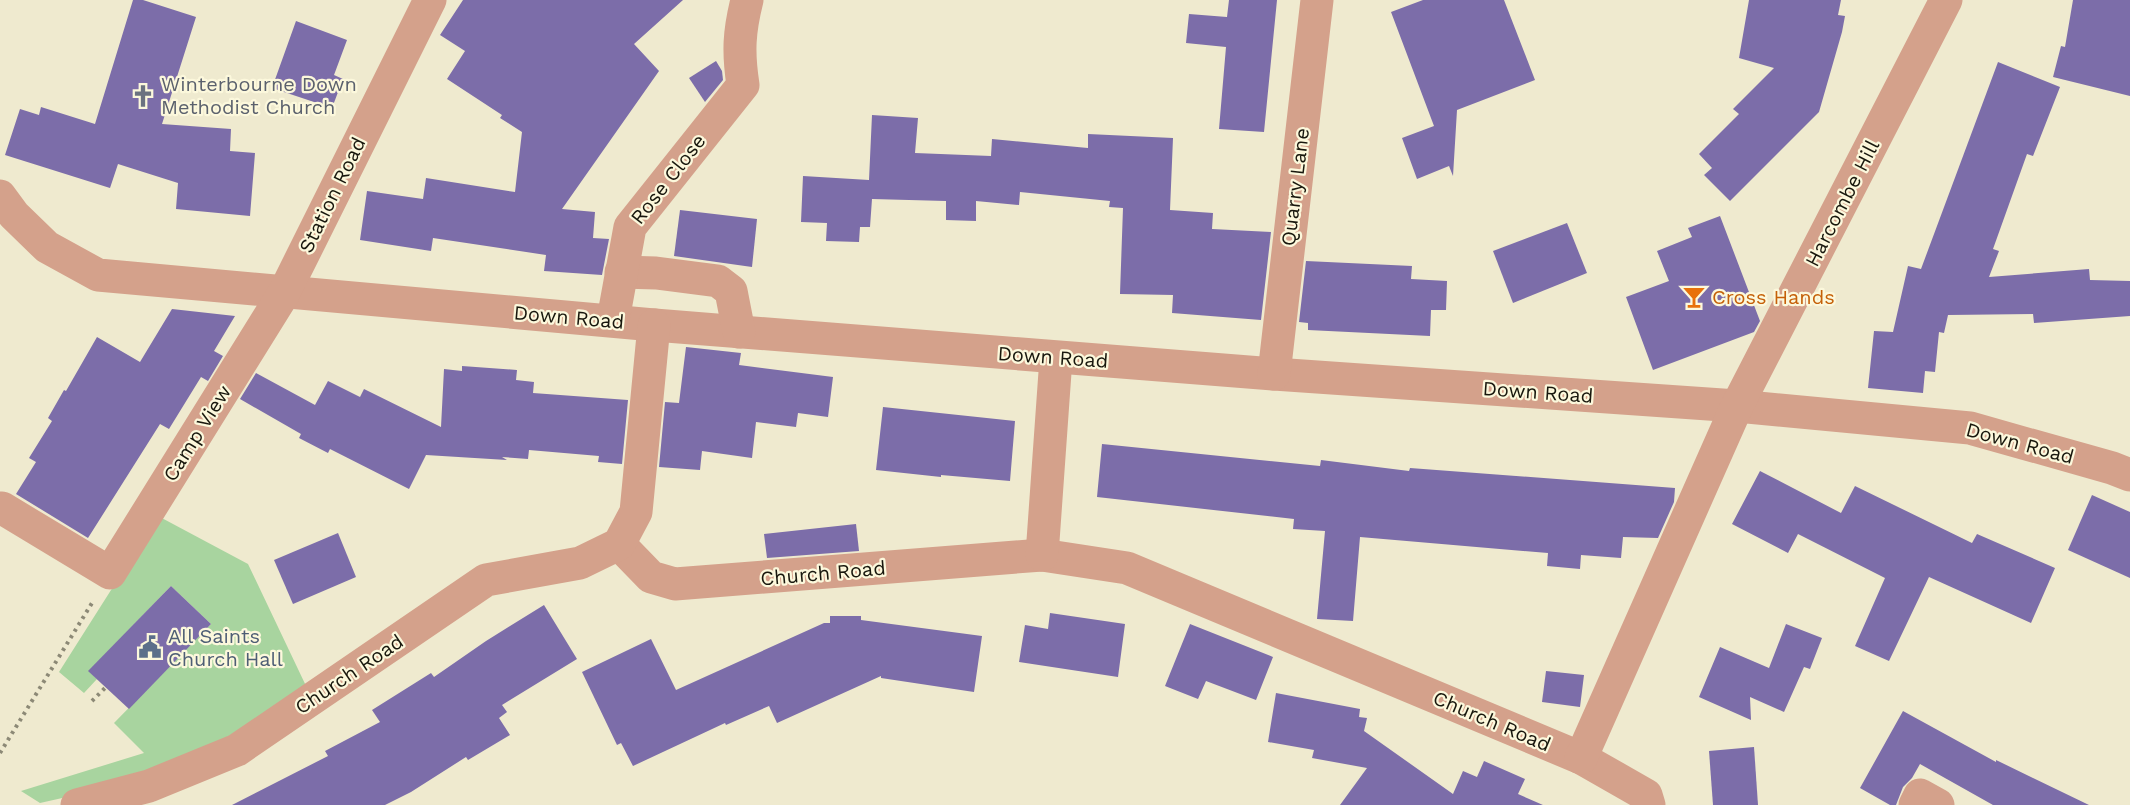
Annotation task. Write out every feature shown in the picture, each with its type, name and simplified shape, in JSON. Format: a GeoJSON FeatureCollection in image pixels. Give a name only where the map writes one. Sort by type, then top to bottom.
{"type":"FeatureCollection","features":[{"type":"Feature","properties":{"kind":"street","name":"Rose Close"},"geometry":{"type":"LineString","coordinates":[[613,320],[630,227],[742,85],[738,52],[741,24],[747,0]]}},
{"type":"Feature","properties":{"kind":"street","name":"Quarry Lane"},"geometry":{"type":"LineString","coordinates":[[1274,374],[1317,0]]}},
{"type":"Feature","properties":{"kind":"street","name":"Harcombe Hill"},"geometry":{"type":"LineString","coordinates":[[1737,406],[1946,0]]}},
{"type":"Feature","properties":{"kind":"street","name":"Station Road"},"geometry":{"type":"LineString","coordinates":[[284,293],[421,3]]}},
{"type":"Feature","properties":{"kind":"street","name":"Down Road"},"geometry":{"type":"LineString","coordinates":[[4,216],[47,247],[98,275],[284,293],[1056,358],[1737,406],[1970,428],[2130,475]]}},
{"type":"Feature","properties":{"kind":"street"},"geometry":{"type":"LineString","coordinates":[[621,272],[656,273],[718,280],[731,291],[739,332]]}},
{"type":"Feature","properties":{"kind":"street","name":"Camp View"},"geometry":{"type":"LineString","coordinates":[[110,573],[284,293]]}},
{"type":"Feature","properties":{"kind":"street"},"geometry":{"type":"LineString","coordinates":[[619,544],[636,512],[654,325]]}},
{"type":"Feature","properties":{"kind":"street"},"geometry":{"type":"LineString","coordinates":[[1042,555],[1056,358]]}},
{"type":"Feature","properties":{"kind":"street"},"geometry":{"type":"LineString","coordinates":[[1581,758],[1737,406]]}},
{"type":"Feature","properties":{"kind":"street"},"geometry":{"type":"LineString","coordinates":[[2,508],[110,573]]}},
{"type":"Feature","properties":{"kind":"street","name":"Church Road"},"geometry":{"type":"LineString","coordinates":[[77,805],[149,786],[237,750],[486,580],[580,563],[619,544],[651,577],[675,584],[1042,555],[1127,568],[1581,758],[1646,795],[1649,805]]}},
{"type":"Feature","properties":{"kind":"street"},"geometry":{"type":"LineString","coordinates":[[1915,805],[1920,795],[1938,805]]}},
{"type":"Feature","properties":{"kind":"path"},"geometry":{"type":"LineString","coordinates":[[0,753],[110,573]]}},
{"type":"Feature","properties":{"kind":"path"},"geometry":{"type":"LineString","coordinates":[[92,701],[106,687]]}},
{"type":"Feature","properties":{"kind":"green space"},"geometry":{"type":"Polygon","coordinates":[[[158,516],[248,564],[307,688],[288,705],[147,779],[40,803],[21,791],[144,753],[114,723],[211,624],[171,586],[89,671],[97,679],[84,693],[59,672],[158,516]]]}},
{"type":"Feature","properties":{"kind":"building","name":"Winterbourne Down Methodist Church"},"geometry":{"type":"Polygon","coordinates":[[[133,0],[143,0],[196,17],[162,124],[231,129],[230,151],[255,153],[250,216],[176,209],[178,183],[118,164],[110,188],[5,155],[20,109],[39,115],[41,107],[95,124],[133,0]]]}},
{"type":"Feature","properties":{"kind":"building"},"geometry":{"type":"Polygon","coordinates":[[[463,0],[683,0],[634,44],[659,71],[562,209],[595,212],[593,238],[609,239],[602,275],[544,271],[546,255],[433,238],[431,251],[360,240],[367,191],[423,199],[426,178],[515,192],[522,132],[500,118],[502,115],[447,79],[465,51],[440,35],[463,0]]]}},
{"type":"Feature","properties":{"kind":"building"},"geometry":{"type":"Polygon","coordinates":[[[1229,0],[1277,0],[1264,132],[1219,129],[1226,47],[1186,43],[1189,14],[1227,17],[1229,0]]]}},
{"type":"Feature","properties":{"kind":"building"},"geometry":{"type":"Polygon","coordinates":[[[1423,0],[1504,0],[1535,80],[1457,110],[1453,176],[1449,166],[1417,179],[1402,138],[1434,126],[1391,12],[1423,0]]]}},
{"type":"Feature","properties":{"kind":"building"},"geometry":{"type":"Polygon","coordinates":[[[1749,0],[1841,0],[1838,15],[1845,16],[1819,112],[1730,201],[1704,175],[1712,168],[1699,154],[1739,114],[1733,109],[1774,68],[1739,58],[1749,0]]]}},
{"type":"Feature","properties":{"kind":"building"},"geometry":{"type":"Polygon","coordinates":[[[2073,0],[2130,0],[2130,96],[2053,77],[2061,46],[2065,47],[2073,0]]]}},
{"type":"Feature","properties":{"kind":"building"},"geometry":{"type":"Polygon","coordinates":[[[296,21],[347,40],[334,75],[343,79],[332,108],[272,88],[296,21]]]}},
{"type":"Feature","properties":{"kind":"building"},"geometry":{"type":"Polygon","coordinates":[[[716,61],[722,71],[723,80],[705,102],[689,78],[716,61]]]}},
{"type":"Feature","properties":{"kind":"building"},"geometry":{"type":"Polygon","coordinates":[[[1998,62],[2060,87],[2033,156],[2027,154],[1993,249],[1999,251],[1989,277],[2089,269],[2090,280],[2130,281],[2130,316],[2034,323],[2033,314],[1948,315],[1944,333],[1939,332],[1935,372],[1925,371],[1923,393],[1868,388],[1874,331],[1893,332],[1908,266],[1921,269],[1998,62]]]}},
{"type":"Feature","properties":{"kind":"building"},"geometry":{"type":"Polygon","coordinates":[[[872,115],[918,118],[915,153],[991,156],[992,139],[1088,148],[1088,134],[1173,138],[1170,210],[1213,213],[1212,229],[1271,232],[1261,320],[1172,313],[1173,295],[1120,294],[1123,208],[1109,207],[1110,201],[1020,192],[1019,205],[976,201],[976,221],[946,220],[946,201],[872,199],[870,227],[860,227],[859,242],[826,241],[827,223],[801,222],[803,176],[869,180],[872,115]]]}},
{"type":"Feature","properties":{"kind":"building"},"geometry":{"type":"Polygon","coordinates":[[[680,210],[757,219],[752,267],[674,256],[680,210]]]}},
{"type":"Feature","properties":{"kind":"building"},"geometry":{"type":"Polygon","coordinates":[[[1720,216],[1760,321],[1754,332],[1653,370],[1626,297],[1669,281],[1657,251],[1692,237],[1688,228],[1720,216]]]}},
{"type":"Feature","properties":{"kind":"building"},"geometry":{"type":"Polygon","coordinates":[[[1567,223],[1587,273],[1513,303],[1493,251],[1567,223]]]}},
{"type":"Feature","properties":{"kind":"building"},"geometry":{"type":"Polygon","coordinates":[[[1306,261],[1412,266],[1411,279],[1447,281],[1446,310],[1431,310],[1430,336],[1308,330],[1308,323],[1299,322],[1306,261]]]}},
{"type":"Feature","properties":{"kind":"building"},"geometry":{"type":"Polygon","coordinates":[[[172,309],[235,316],[214,351],[223,356],[208,381],[201,377],[169,429],[160,424],[88,538],[16,494],[36,462],[29,458],[52,421],[48,418],[97,337],[140,362],[172,309]]]}},
{"type":"Feature","properties":{"kind":"building"},"geometry":{"type":"Polygon","coordinates":[[[686,347],[741,353],[739,365],[833,377],[828,417],[798,413],[796,427],[756,422],[752,458],[702,451],[700,470],[659,467],[665,402],[679,403],[686,347]]]}},
{"type":"Feature","properties":{"kind":"building"},"geometry":{"type":"Polygon","coordinates":[[[462,366],[517,370],[516,380],[534,382],[533,393],[628,400],[622,464],[598,462],[599,456],[529,450],[528,459],[502,457],[507,460],[426,455],[409,489],[330,449],[328,453],[299,438],[301,434],[240,399],[256,373],[315,405],[328,381],[360,397],[364,389],[441,427],[444,369],[462,371],[462,366]]]}},
{"type":"Feature","properties":{"kind":"building"},"geometry":{"type":"Polygon","coordinates":[[[883,407],[1015,421],[1010,481],[876,470],[883,407]]]}},
{"type":"Feature","properties":{"kind":"building"},"geometry":{"type":"Polygon","coordinates":[[[1102,444],[1320,466],[1321,460],[1409,471],[1410,468],[1675,488],[1674,502],[1658,538],[1623,537],[1621,558],[1581,555],[1580,569],[1547,566],[1548,553],[1360,537],[1353,621],[1317,619],[1325,531],[1293,529],[1294,519],[1097,497],[1102,444]]]}},
{"type":"Feature","properties":{"kind":"building"},"geometry":{"type":"Polygon","coordinates":[[[1760,471],[1841,513],[1855,486],[1972,543],[1977,534],[2055,568],[2031,623],[1929,577],[1889,661],[1855,646],[1885,578],[1798,534],[1788,553],[1732,524],[1760,471]]]}},
{"type":"Feature","properties":{"kind":"building"},"geometry":{"type":"Polygon","coordinates":[[[2092,495],[2130,512],[2130,578],[2068,550],[2092,495]]]}},
{"type":"Feature","properties":{"kind":"building"},"geometry":{"type":"Polygon","coordinates":[[[856,524],[859,551],[767,558],[764,534],[856,524]]]}},
{"type":"Feature","properties":{"kind":"building"},"geometry":{"type":"Polygon","coordinates":[[[338,533],[356,577],[293,604],[274,560],[338,533]]]}},
{"type":"Feature","properties":{"kind":"building","name":"All Saints Church Hall"},"geometry":{"type":"Polygon","coordinates":[[[171,586],[211,624],[129,709],[88,671],[171,586]]]}},
{"type":"Feature","properties":{"kind":"building"},"geometry":{"type":"Polygon","coordinates":[[[544,605],[577,659],[502,705],[507,712],[499,718],[510,735],[468,760],[466,757],[411,792],[385,805],[232,805],[328,756],[325,751],[380,722],[372,710],[431,673],[434,677],[544,605]]]}},
{"type":"Feature","properties":{"kind":"building"},"geometry":{"type":"Polygon","coordinates":[[[1050,613],[1125,624],[1118,677],[1019,662],[1025,625],[1048,629],[1050,613]]]}},
{"type":"Feature","properties":{"kind":"building"},"geometry":{"type":"Polygon","coordinates":[[[830,616],[861,616],[861,620],[982,636],[974,692],[881,678],[881,676],[777,723],[769,706],[726,725],[725,723],[633,766],[621,743],[617,745],[582,672],[651,639],[676,690],[824,623],[830,623],[830,616]]]}},
{"type":"Feature","properties":{"kind":"building"},"geometry":{"type":"Polygon","coordinates":[[[1190,624],[1273,657],[1256,700],[1206,681],[1198,699],[1165,686],[1190,624]]]}},
{"type":"Feature","properties":{"kind":"building"},"geometry":{"type":"Polygon","coordinates":[[[1786,624],[1822,638],[1810,669],[1804,667],[1784,712],[1750,697],[1751,720],[1699,697],[1720,647],[1769,668],[1786,624]]]}},
{"type":"Feature","properties":{"kind":"building"},"geometry":{"type":"Polygon","coordinates":[[[1546,671],[1584,675],[1580,707],[1542,702],[1546,671]]]}},
{"type":"Feature","properties":{"kind":"building"},"geometry":{"type":"Polygon","coordinates":[[[1276,693],[1360,709],[1359,717],[1367,718],[1364,731],[1453,794],[1463,771],[1477,777],[1484,761],[1525,779],[1518,794],[1543,805],[1340,805],[1367,768],[1312,758],[1314,750],[1268,742],[1276,693]]]}},
{"type":"Feature","properties":{"kind":"building"},"geometry":{"type":"Polygon","coordinates":[[[1903,711],[1996,762],[1996,760],[2089,805],[1993,805],[1920,764],[1912,778],[1903,787],[1896,805],[1890,805],[1860,788],[1903,711]]]}},
{"type":"Feature","properties":{"kind":"building"},"geometry":{"type":"Polygon","coordinates":[[[1754,747],[1758,805],[1713,805],[1709,751],[1754,747]]]}},
{"type":"Feature","properties":{"kind":"place","name":"Winterbourne Down Methodist Church"},"geometry":{"type":"Point","coordinates":[143,96]}},
{"type":"Feature","properties":{"kind":"place","name":"Cross Hands"},"geometry":{"type":"Point","coordinates":[1694,297]}},
{"type":"Feature","properties":{"kind":"place","name":"All Saints Church Hall"},"geometry":{"type":"Point","coordinates":[150,647]}}]}
